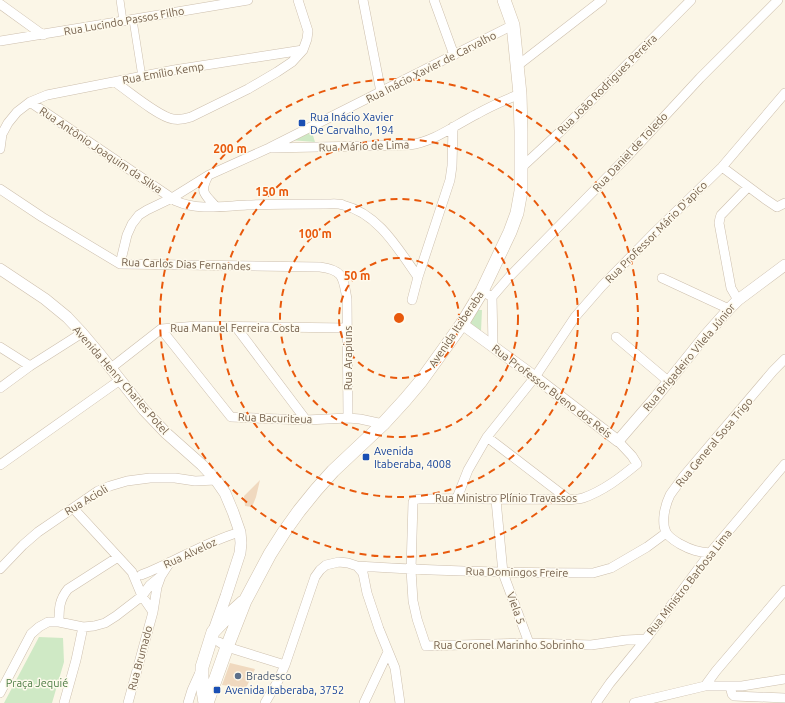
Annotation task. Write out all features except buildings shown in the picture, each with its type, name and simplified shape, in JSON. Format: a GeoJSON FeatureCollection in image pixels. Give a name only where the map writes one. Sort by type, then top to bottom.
{"type":"FeatureCollection","features":[{"type":"Feature","properties":{"kind":"main road","name":"Avenida Itaberaba"},"geometry":{"type":"LineString","coordinates":[[206,703],[202,684],[202,667],[245,601],[270,554],[284,532],[299,511],[333,471],[383,424],[405,400],[462,324],[487,294],[517,213],[521,191],[522,167],[520,94],[513,26],[508,2]]}},
{"type":"Feature","properties":{"kind":"main road","name":"Avenida Itaberaba"},"geometry":{"type":"LineString","coordinates":[[224,619],[245,601]]}},
{"type":"Feature","properties":{"kind":"main road"},"geometry":{"type":"LineString","coordinates":[[220,641],[224,619]]}},
{"type":"Feature","properties":{"kind":"main road","name":"Avenida Itaberaba"},"geometry":{"type":"LineString","coordinates":[[206,703],[220,641]]}},
{"type":"Feature","properties":{"kind":"street"},"geometry":{"type":"LineString","coordinates":[[120,0],[123,22]]}},
{"type":"Feature","properties":{"kind":"street","name":"Rua Lucindo Passos Filho"},"geometry":{"type":"LineString","coordinates":[[0,41],[123,22],[248,0]]}},
{"type":"Feature","properties":{"kind":"street"},"geometry":{"type":"LineString","coordinates":[[115,82],[158,113],[172,119],[182,120],[192,117],[248,89],[277,72],[292,62],[303,50],[308,31],[298,0]]}},
{"type":"Feature","properties":{"kind":"street"},"geometry":{"type":"LineString","coordinates":[[363,0],[381,92]]}},
{"type":"Feature","properties":{"kind":"street"},"geometry":{"type":"LineString","coordinates":[[434,0],[454,55]]}},
{"type":"Feature","properties":{"kind":"street"},"geometry":{"type":"LineString","coordinates":[[517,66],[602,0]]}},
{"type":"Feature","properties":{"kind":"street","name":"Rua João Rodrigues Pereira"},"geometry":{"type":"LineString","coordinates":[[522,167],[562,130],[691,0]]}},
{"type":"Feature","properties":{"kind":"street","name":"Rua Daniel de Toledo"},"geometry":{"type":"LineString","coordinates":[[487,294],[516,270],[626,158],[700,78],[778,0]]}},
{"type":"Feature","properties":{"kind":"street"},"geometry":{"type":"LineString","coordinates":[[0,4],[43,34]]}},
{"type":"Feature","properties":{"kind":"street"},"geometry":{"type":"LineString","coordinates":[[133,20],[142,77]]}},
{"type":"Feature","properties":{"kind":"street","name":"Rua Inácio Xavier de Carvalho"},"geometry":{"type":"LineString","coordinates":[[120,264],[127,235],[139,214],[172,198],[208,175],[269,148],[513,26]]}},
{"type":"Feature","properties":{"kind":"street","name":"Rua Emílio Kemp"},"geometry":{"type":"LineString","coordinates":[[0,149],[2,134],[8,123],[17,112],[30,102],[47,95],[174,70],[303,50]]}},
{"type":"Feature","properties":{"kind":"street","name":"Rua Professor Mário D'apico"},"geometry":{"type":"LineString","coordinates":[[457,498],[468,470],[487,437],[535,377],[575,317],[602,286],[654,232],[722,167],[785,93]]}},
{"type":"Feature","properties":{"kind":"street","name":"Rua Mário de Lima"},"geometry":{"type":"LineString","coordinates":[[269,148],[416,144],[426,141],[476,114],[520,94]]}},
{"type":"Feature","properties":{"kind":"street","name":"Rua Antônio Joaquim da Silva"},"geometry":{"type":"LineString","coordinates":[[30,102],[183,204],[197,207],[342,204],[357,210],[374,221],[387,234],[418,277]]}},
{"type":"Feature","properties":{"kind":"street"},"geometry":{"type":"LineString","coordinates":[[412,300],[418,277],[450,180],[452,166],[453,127]]}},
{"type":"Feature","properties":{"kind":"street"},"geometry":{"type":"LineString","coordinates":[[722,167],[777,207],[785,203]]}},
{"type":"Feature","properties":{"kind":"street"},"geometry":{"type":"LineString","coordinates":[[208,175],[204,183],[203,190],[216,207]]}},
{"type":"Feature","properties":{"kind":"street"},"geometry":{"type":"LineString","coordinates":[[738,300],[731,288],[719,223],[722,215],[748,187]]}},
{"type":"Feature","properties":{"kind":"street","name":"Rua Carlos Dias Fernandes"},"geometry":{"type":"LineString","coordinates":[[0,189],[42,217],[120,264],[305,266],[330,268],[341,275],[348,299]]}},
{"type":"Feature","properties":{"kind":"street","name":"Rua Brigadeiro Vilela Júnior"},"geometry":{"type":"LineString","coordinates":[[618,441],[729,309],[738,300],[785,265]]}},
{"type":"Feature","properties":{"kind":"street","name":"Avenida Henry Charles Potel"},"geometry":{"type":"LineString","coordinates":[[0,269],[56,308],[82,333],[144,410],[166,433],[202,465],[216,480],[225,493],[240,532],[241,543],[240,553],[226,596],[220,641]]}},
{"type":"Feature","properties":{"kind":"street"},"geometry":{"type":"LineString","coordinates":[[662,278],[729,309]]}},
{"type":"Feature","properties":{"kind":"street"},"geometry":{"type":"LineString","coordinates":[[487,294],[493,346]]}},
{"type":"Feature","properties":{"kind":"street","name":"Rua Arapiuns"},"geometry":{"type":"LineString","coordinates":[[348,299],[348,418]]}},
{"type":"Feature","properties":{"kind":"street","name":"Rua Professor Bueno dos Reis"},"geometry":{"type":"LineString","coordinates":[[462,324],[535,377],[618,441],[632,456],[637,464]]}},
{"type":"Feature","properties":{"kind":"street","name":"Rua Manuel Ferreira Costa"},"geometry":{"type":"LineString","coordinates":[[111,368],[161,329],[197,326],[348,328]]}},
{"type":"Feature","properties":{"kind":"street"},"geometry":{"type":"LineString","coordinates":[[236,327],[306,420]]}},
{"type":"Feature","properties":{"kind":"street","name":"Rua Bacuriteua"},"geometry":{"type":"LineString","coordinates":[[161,329],[231,417],[306,420],[348,418],[383,424]]}},
{"type":"Feature","properties":{"kind":"street"},"geometry":{"type":"LineString","coordinates":[[0,388],[30,366],[82,333]]}},
{"type":"Feature","properties":{"kind":"street"},"geometry":{"type":"LineString","coordinates":[[616,337],[668,381]]}},
{"type":"Feature","properties":{"kind":"street"},"geometry":{"type":"LineString","coordinates":[[0,347],[30,366]]}},
{"type":"Feature","properties":{"kind":"street","name":"Rua General Sosa Trigo"},"geometry":{"type":"LineString","coordinates":[[666,533],[664,513],[670,496],[683,477],[773,371],[785,359]]}},
{"type":"Feature","properties":{"kind":"street"},"geometry":{"type":"LineString","coordinates":[[0,465],[120,380]]}},
{"type":"Feature","properties":{"kind":"street"},"geometry":{"type":"LineString","coordinates":[[487,437],[568,499]]}},
{"type":"Feature","properties":{"kind":"street","name":"Rua Ministro Plínio Travassos"},"geometry":{"type":"LineString","coordinates":[[411,570],[413,502],[416,499],[580,499],[596,493],[619,479],[637,464]]}},
{"type":"Feature","properties":{"kind":"street","name":"Rua Ministro Barbosa Lima"},"geometry":{"type":"LineString","coordinates":[[596,703],[710,553],[785,464]]}},
{"type":"Feature","properties":{"kind":"street","name":"Rua Acioli"},"geometry":{"type":"LineString","coordinates":[[0,569],[38,532],[98,491],[110,486],[127,481],[150,478],[216,480]]}},
{"type":"Feature","properties":{"kind":"street","name":"Viela 5"},"geometry":{"type":"LineString","coordinates":[[496,500],[503,573],[529,643]]}},
{"type":"Feature","properties":{"kind":"street"},"geometry":{"type":"LineString","coordinates":[[74,508],[132,572]]}},
{"type":"Feature","properties":{"kind":"street","name":"Rua Alveloz"},"geometry":{"type":"LineString","coordinates":[[141,575],[226,536],[240,532]]}},
{"type":"Feature","properties":{"kind":"street"},"geometry":{"type":"LineString","coordinates":[[666,533],[675,541],[698,552],[710,553]]}},
{"type":"Feature","properties":{"kind":"street","name":"Rua Domingos Freire"},"geometry":{"type":"LineString","coordinates":[[265,703],[286,665],[314,577],[326,565],[339,562],[357,566],[411,570],[503,573],[593,573],[611,568],[648,547],[666,533]]}},
{"type":"Feature","properties":{"kind":"street"},"geometry":{"type":"LineString","coordinates":[[59,622],[60,604],[63,595],[68,589],[118,557]]}},
{"type":"Feature","properties":{"kind":"street","name":"Rua Brumado"},"geometry":{"type":"LineString","coordinates":[[128,703],[153,612],[157,587],[161,576],[170,562]]}},
{"type":"Feature","properties":{"kind":"street"},"geometry":{"type":"LineString","coordinates":[[357,566],[363,573],[367,593],[394,668],[400,703]]}},
{"type":"Feature","properties":{"kind":"street","name":"Rua Coronel Marinho Sobrinho"},"geometry":{"type":"LineString","coordinates":[[411,570],[412,601],[426,646],[529,643],[591,645],[646,638]]}},
{"type":"Feature","properties":{"kind":"street","name":"Rua Alveloz"},"geometry":{"type":"LineString","coordinates":[[132,572],[141,575],[161,576]]}},
{"type":"Feature","properties":{"kind":"street","name":"Rua Brumado"},"geometry":{"type":"LineString","coordinates":[[132,572],[142,596],[153,612]]}},
{"type":"Feature","properties":{"kind":"street","name":"Rua Alveloz"},"geometry":{"type":"LineString","coordinates":[[83,627],[105,623],[116,616],[142,596],[150,585],[161,576]]}},
{"type":"Feature","properties":{"kind":"street"},"geometry":{"type":"LineString","coordinates":[[705,686],[785,590]]}},
{"type":"Feature","properties":{"kind":"street","name":"Avenida Henry Charles Potel"},"geometry":{"type":"LineString","coordinates":[[224,619],[226,596]]}},
{"type":"Feature","properties":{"kind":"street"},"geometry":{"type":"LineString","coordinates":[[0,693],[31,634],[48,622],[59,622],[83,627],[76,660],[64,703]]}},
{"type":"Feature","properties":{"kind":"street"},"geometry":{"type":"LineString","coordinates":[[220,641],[286,665]]}},
{"type":"Feature","properties":{"kind":"street"},"geometry":{"type":"LineString","coordinates":[[364,703],[388,652]]}},
{"type":"Feature","properties":{"kind":"street"},"geometry":{"type":"LineString","coordinates":[[188,703],[202,667]]}},
{"type":"Feature","properties":{"kind":"street"},"geometry":{"type":"LineString","coordinates":[[634,703],[705,686],[742,686],[785,679]]}},
{"type":"Feature","properties":{"kind":"street"},"geometry":{"type":"LineString","coordinates":[[730,686],[734,696],[785,698]]}},
{"type":"Feature","properties":{"kind":"green space"},"geometry":{"type":"Polygon","coordinates":[[[309,123],[315,142],[277,139],[309,123]]]}},
{"type":"Feature","properties":{"kind":"green space"},"geometry":{"type":"Polygon","coordinates":[[[474,310],[482,310],[481,331],[467,321],[474,310]]]}},
{"type":"Feature","properties":{"kind":"green space","name":"Praça Jequié"},"geometry":{"type":"Polygon","coordinates":[[[39,637],[63,638],[64,662],[52,703],[4,703],[39,637]]]}},
{"type":"Feature","properties":{"kind":"place","name":"Rua Inácio Xavier De Carvalho, 194"},"geometry":{"type":"Point","coordinates":[302,123]}},
{"type":"Feature","properties":{"kind":"place","name":"Avenida Itaberaba, 4008"},"geometry":{"type":"Point","coordinates":[366,457]}},
{"type":"Feature","properties":{"kind":"place","name":"Bradesco"},"geometry":{"type":"Point","coordinates":[238,676]}},
{"type":"Feature","properties":{"kind":"place","name":"Avenida Itaberaba, 3752"},"geometry":{"type":"Point","coordinates":[217,690]}}]}
